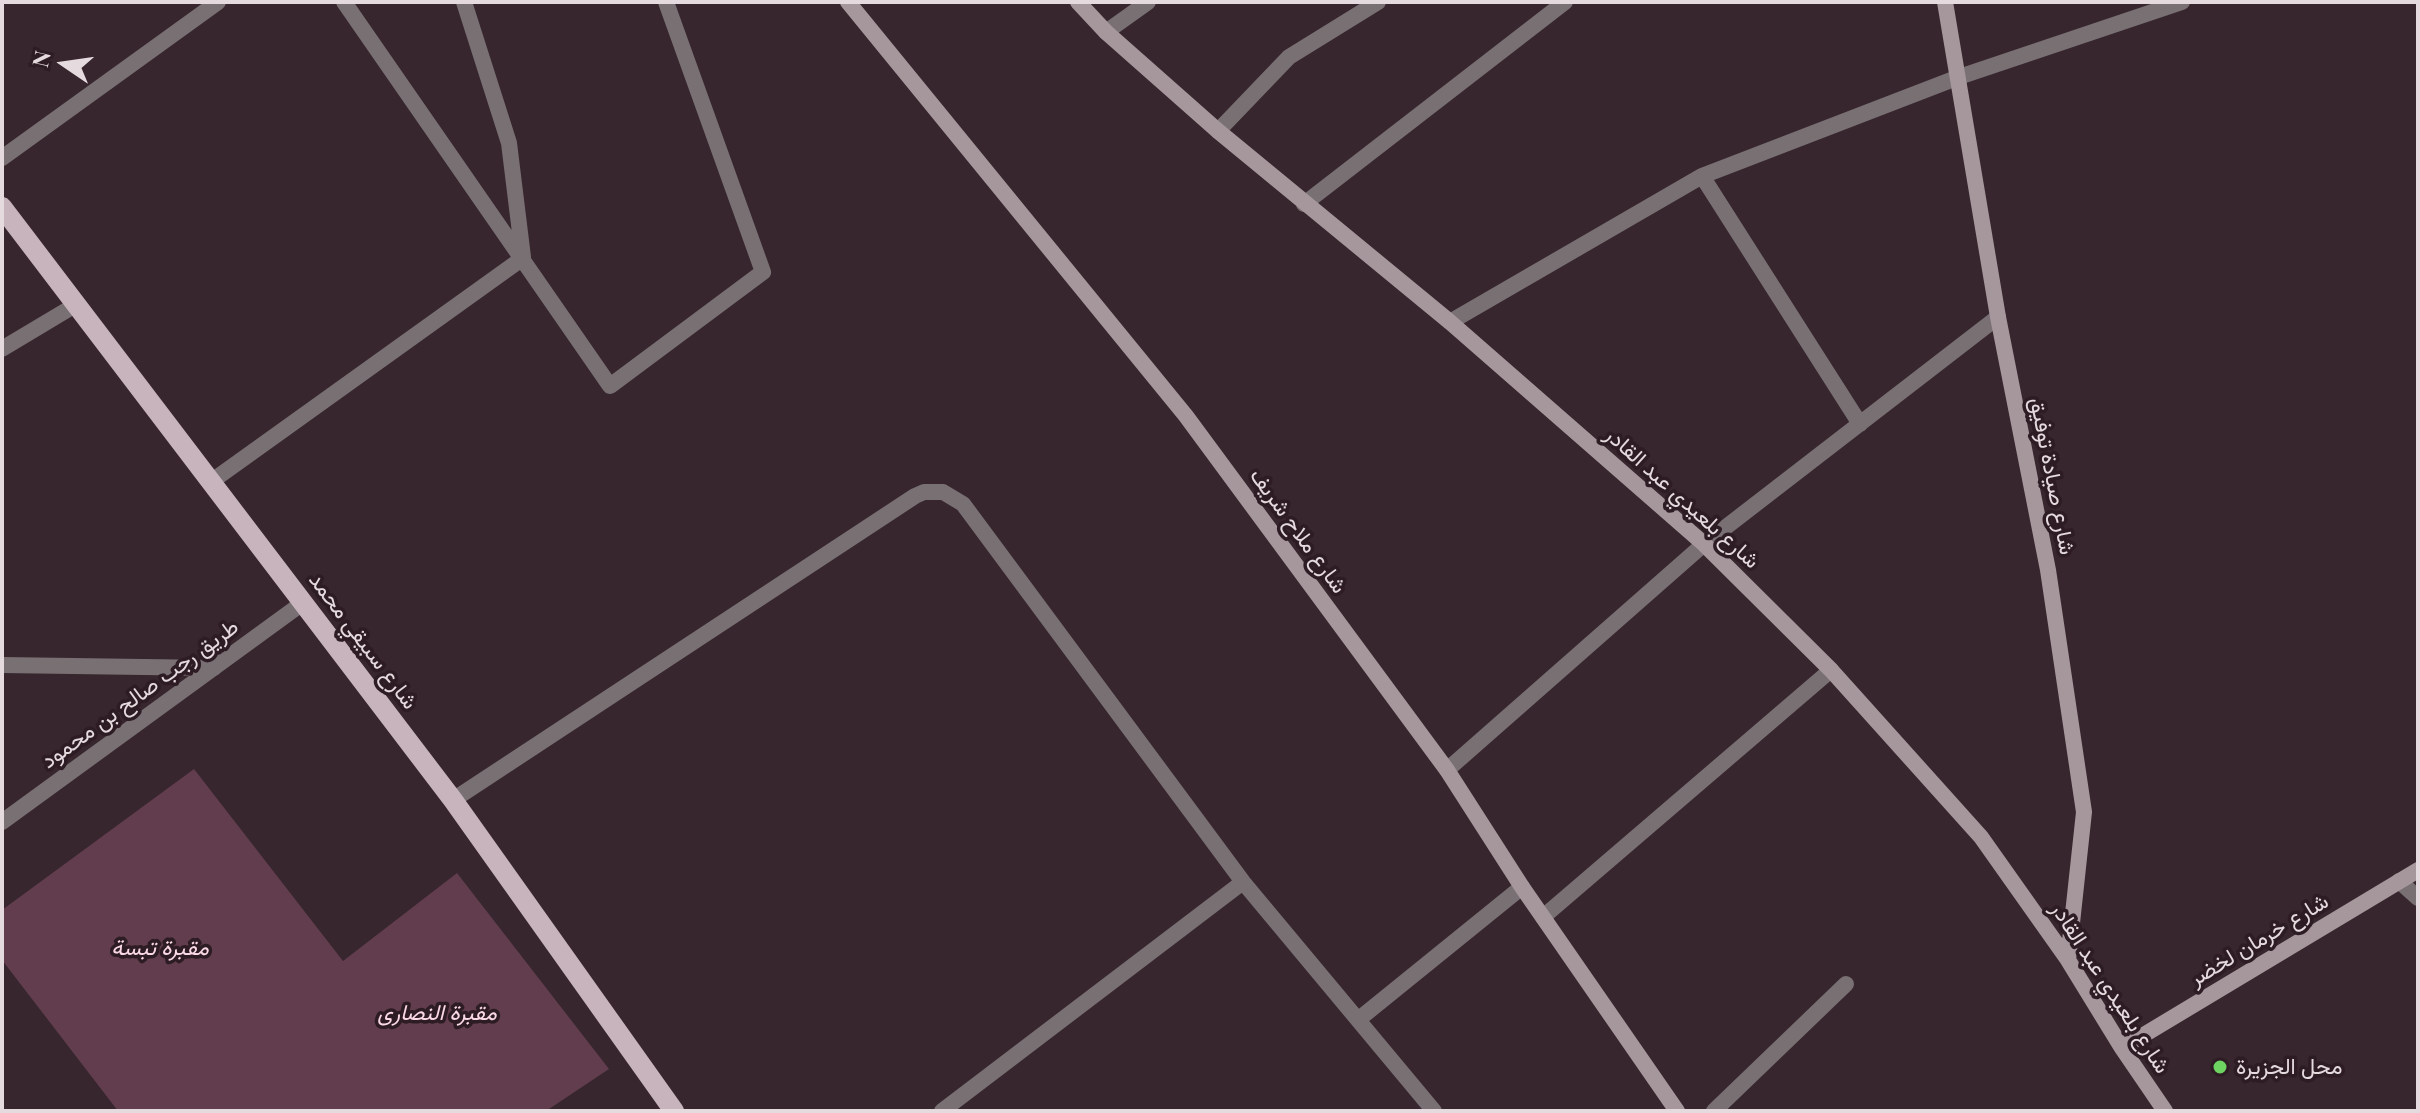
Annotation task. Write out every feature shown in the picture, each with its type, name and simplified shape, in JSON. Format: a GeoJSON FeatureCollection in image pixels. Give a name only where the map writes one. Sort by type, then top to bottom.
{"type":"FeatureCollection","features":[{"type":"Feature","properties":{"kind":"main road","name":"شارع سبيقي محمد"},"geometry":{"type":"LineString","coordinates":[[2,207],[453,800],[674,1111]]}},
{"type":"Feature","properties":{"kind":"street"},"geometry":{"type":"LineString","coordinates":[[2,158],[218,2]]}},
{"type":"Feature","properties":{"kind":"street"},"geometry":{"type":"LineString","coordinates":[[344,2],[610,386],[763,272],[666,2]]}},
{"type":"Feature","properties":{"kind":"street"},"geometry":{"type":"LineString","coordinates":[[464,2],[509,143],[523,258]]}},
{"type":"Feature","properties":{"kind":"street","name":"شارع ملاح شريف"},"geometry":{"type":"LineString","coordinates":[[848,2],[1186,416],[1447,770],[1522,887],[1677,1111]]}},
{"type":"Feature","properties":{"kind":"street","name":"شارع بلعيدي عبد القادر"},"geometry":{"type":"LineString","coordinates":[[1078,2],[1106,32],[1218,131],[1450,322],[1704,544],[1831,670],[1981,837],[2068,960],[2165,1111]]}},
{"type":"Feature","properties":{"kind":"street"},"geometry":{"type":"LineString","coordinates":[[1106,32],[1148,2]]}},
{"type":"Feature","properties":{"kind":"street"},"geometry":{"type":"LineString","coordinates":[[1218,131],[1289,57],[1378,2]]}},
{"type":"Feature","properties":{"kind":"street"},"geometry":{"type":"LineString","coordinates":[[1304,204],[1565,2]]}},
{"type":"Feature","properties":{"kind":"street","name":"شارع صيادة توفيق"},"geometry":{"type":"LineString","coordinates":[[1945,2],[1998,317],[2048,570],[2084,812],[2068,960]]}},
{"type":"Feature","properties":{"kind":"street"},"geometry":{"type":"LineString","coordinates":[[1450,322],[1702,176],[1959,77],[2182,2]]}},
{"type":"Feature","properties":{"kind":"street"},"geometry":{"type":"LineString","coordinates":[[1702,176],[1860,424]]}},
{"type":"Feature","properties":{"kind":"street"},"geometry":{"type":"LineString","coordinates":[[212,481],[523,258]]}},
{"type":"Feature","properties":{"kind":"street"},"geometry":{"type":"LineString","coordinates":[[2,349],[77,304]]}},
{"type":"Feature","properties":{"kind":"street"},"geometry":{"type":"LineString","coordinates":[[1447,770],[1704,544],[1998,317]]}},
{"type":"Feature","properties":{"kind":"street"},"geometry":{"type":"LineString","coordinates":[[453,800],[915,496],[933,490],[951,495],[963,504],[1243,882],[1434,1111]]}},
{"type":"Feature","properties":{"kind":"street","name":"طريق رجب صالح بن محمود"},"geometry":{"type":"LineString","coordinates":[[2,822],[304,602]]}},
{"type":"Feature","properties":{"kind":"street"},"geometry":{"type":"LineString","coordinates":[[2,665],[214,668]]}},
{"type":"Feature","properties":{"kind":"street"},"geometry":{"type":"LineString","coordinates":[[1543,917],[1831,670]]}},
{"type":"Feature","properties":{"kind":"street","name":"شارع خرمان لخضر"},"geometry":{"type":"LineString","coordinates":[[2122,1048],[2418,870]]}},
{"type":"Feature","properties":{"kind":"street"},"geometry":{"type":"LineString","coordinates":[[2399,881],[2418,898]]}},
{"type":"Feature","properties":{"kind":"street"},"geometry":{"type":"LineString","coordinates":[[942,1111],[1243,882]]}},
{"type":"Feature","properties":{"kind":"street"},"geometry":{"type":"LineString","coordinates":[[1359,1019],[1522,887]]}},
{"type":"Feature","properties":{"kind":"street"},"geometry":{"type":"LineString","coordinates":[[1714,1111],[1846,984]]}},
{"type":"Feature","properties":{"kind":"green space"},"geometry":{"type":"Polygon","coordinates":[[[194,769],[343,961],[457,873],[609,1069],[546,1111],[118,1111],[2,960],[2,910],[194,769]]]}},
{"type":"Feature","properties":{"kind":"place","name":"محل الجزيرة"},"geometry":{"type":"Point","coordinates":[2220,1067]}},
{"type":"Feature","properties":{"kind":"park label","name":"مقبرة تبسة"},"geometry":{"type":"Point","coordinates":[160,948]}},
{"type":"Feature","properties":{"kind":"park label","name":"مقبرة النصارى"},"geometry":{"type":"Point","coordinates":[437,1013]}}]}
